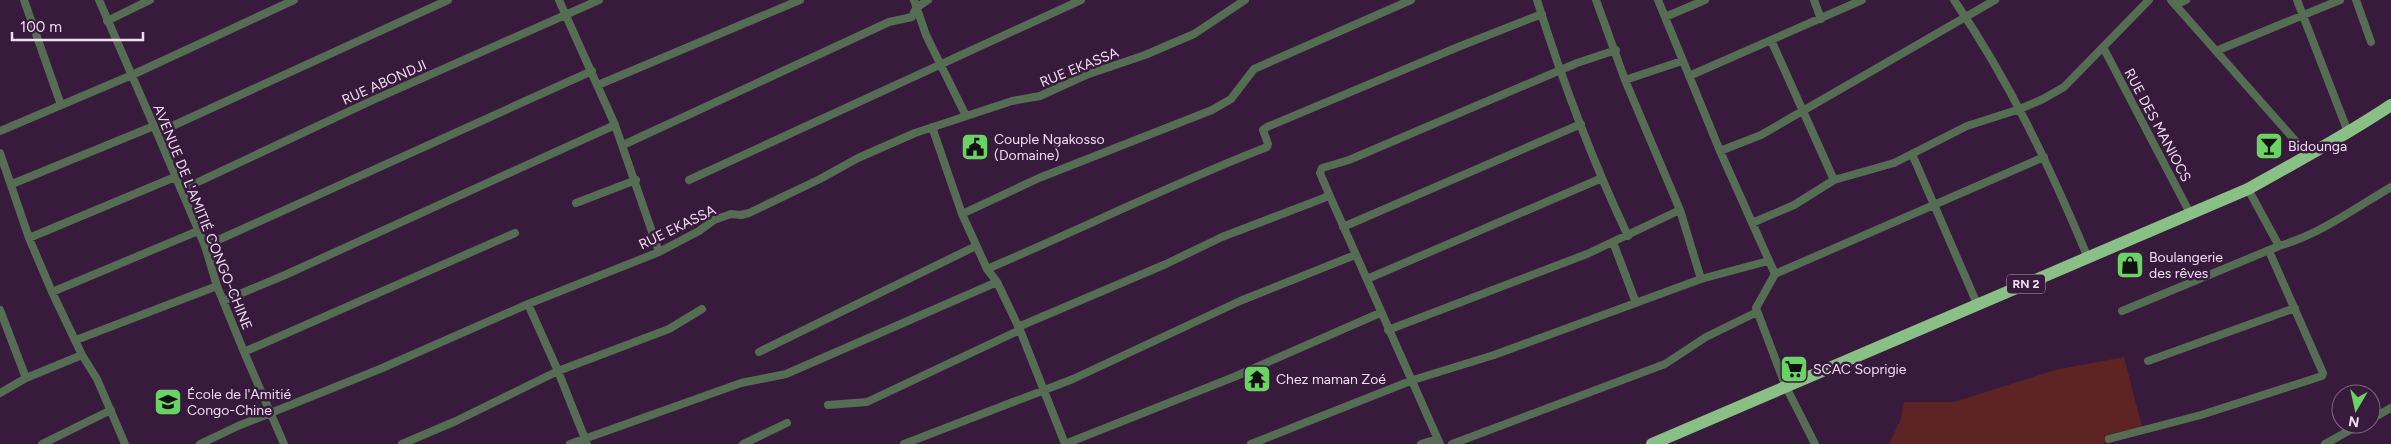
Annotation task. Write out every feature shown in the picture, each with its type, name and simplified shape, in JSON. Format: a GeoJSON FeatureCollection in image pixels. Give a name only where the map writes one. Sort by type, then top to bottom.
{"type":"FeatureCollection","features":[{"type":"Feature","properties":{"kind":"highway","name":"RN 2"},"geometry":{"type":"LineString","coordinates":[[1652,444],[2248,189],[2285,170],[2308,154],[2391,105]]}},
{"type":"Feature","properties":{"kind":"street"},"geometry":{"type":"LineString","coordinates":[[24,0],[61,105]]}},
{"type":"Feature","properties":{"kind":"street","name":"AVENUE DE L'AMITIÉ CONGO-CHINE"},"geometry":{"type":"LineString","coordinates":[[99,0],[205,246],[217,286],[284,444]]}},
{"type":"Feature","properties":{"kind":"street"},"geometry":{"type":"LineString","coordinates":[[107,21],[150,0]]}},
{"type":"Feature","properties":{"kind":"street"},"geometry":{"type":"LineString","coordinates":[[0,131],[132,75],[294,0]]}},
{"type":"Feature","properties":{"kind":"street"},"geometry":{"type":"LineString","coordinates":[[12,184],[156,129],[448,0]]}},
{"type":"Feature","properties":{"kind":"street"},"geometry":{"type":"LineString","coordinates":[[559,0],[592,71],[623,145],[659,252]]}},
{"type":"Feature","properties":{"kind":"street","name":"RUE ABONDJI"},"geometry":{"type":"LineString","coordinates":[[181,190],[373,100],[599,0]]}},
{"type":"Feature","properties":{"kind":"street"},"geometry":{"type":"LineString","coordinates":[[598,85],[800,0]]}},
{"type":"Feature","properties":{"kind":"street"},"geometry":{"type":"LineString","coordinates":[[914,0],[939,64],[966,116]]}},
{"type":"Feature","properties":{"kind":"street"},"geometry":{"type":"LineString","coordinates":[[623,145],[889,22],[912,17],[916,8],[928,0]]}},
{"type":"Feature","properties":{"kind":"street"},"geometry":{"type":"LineString","coordinates":[[689,180],[881,94],[939,64],[986,45],[1081,0]]}},
{"type":"Feature","properties":{"kind":"street","name":"RUE EKASSA"},"geometry":{"type":"LineString","coordinates":[[200,444],[271,412],[380,369],[528,304],[659,252],[714,220],[731,214],[744,215],[815,182],[858,158],[932,126],[1012,101],[1040,96],[1086,75],[1194,34],[1245,0]]}},
{"type":"Feature","properties":{"kind":"street"},"geometry":{"type":"LineString","coordinates":[[962,214],[1047,174],[1212,110],[1231,99],[1254,69],[1411,0]]}},
{"type":"Feature","properties":{"kind":"street"},"geometry":{"type":"LineString","coordinates":[[1537,0],[1561,72],[1602,178],[1628,236]]}},
{"type":"Feature","properties":{"kind":"street"},"geometry":{"type":"LineString","coordinates":[[1596,0],[1616,50],[1625,80],[1680,210],[1701,280]]}},
{"type":"Feature","properties":{"kind":"street"},"geometry":{"type":"LineString","coordinates":[[1658,0],[1720,151],[1775,274]]}},
{"type":"Feature","properties":{"kind":"street"},"geometry":{"type":"LineString","coordinates":[[1665,17],[1705,0]]}},
{"type":"Feature","properties":{"kind":"street"},"geometry":{"type":"LineString","coordinates":[[1814,0],[1821,19]]}},
{"type":"Feature","properties":{"kind":"street"},"geometry":{"type":"LineString","coordinates":[[1689,76],[1862,0]]}},
{"type":"Feature","properties":{"kind":"street"},"geometry":{"type":"LineString","coordinates":[[1954,0],[2003,76],[2044,157],[2088,258]]}},
{"type":"Feature","properties":{"kind":"street"},"geometry":{"type":"LineString","coordinates":[[1720,151],[1761,135],[1995,0]]}},
{"type":"Feature","properties":{"kind":"street"},"geometry":{"type":"LineString","coordinates":[[1752,223],[1794,205],[1834,180],[1894,164],[1967,126],[2020,109],[2064,87],[2149,0]]}},
{"type":"Feature","properties":{"kind":"street"},"geometry":{"type":"LineString","coordinates":[[2186,0],[2173,3],[2308,154]]}},
{"type":"Feature","properties":{"kind":"street"},"geometry":{"type":"LineString","coordinates":[[2297,0],[2348,132]]}},
{"type":"Feature","properties":{"kind":"street"},"geometry":{"type":"LineString","coordinates":[[2216,51],[2302,14],[2340,0]]}},
{"type":"Feature","properties":{"kind":"street"},"geometry":{"type":"LineString","coordinates":[[2356,0],[2371,42]]}},
{"type":"Feature","properties":{"kind":"street"},"geometry":{"type":"LineString","coordinates":[[987,269],[1086,226],[1124,206],[1267,147],[1268,144],[1263,130],[1267,127],[1542,14]]}},
{"type":"Feature","properties":{"kind":"street"},"geometry":{"type":"LineString","coordinates":[[1771,40],[1834,180]]}},
{"type":"Feature","properties":{"kind":"street","name":"RUE DES MANIOCS"},"geometry":{"type":"LineString","coordinates":[[2103,46],[2191,215]]}},
{"type":"Feature","properties":{"kind":"street"},"geometry":{"type":"LineString","coordinates":[[1422,444],[1438,441],[1413,380],[1380,313],[1320,173],[1322,168],[1349,160],[1561,72],[1578,63],[1616,50]]}},
{"type":"Feature","properties":{"kind":"street"},"geometry":{"type":"LineString","coordinates":[[1625,80],[1682,60]]}},
{"type":"Feature","properties":{"kind":"street"},"geometry":{"type":"LineString","coordinates":[[205,246],[592,71]]}},
{"type":"Feature","properties":{"kind":"street"},"geometry":{"type":"LineString","coordinates":[[1343,227],[1582,124]]}},
{"type":"Feature","properties":{"kind":"street"},"geometry":{"type":"LineString","coordinates":[[223,301],[285,275],[615,125]]}},
{"type":"Feature","properties":{"kind":"street"},"geometry":{"type":"LineString","coordinates":[[932,126],[962,214],[987,269],[997,282],[1019,328],[1065,444],[1234,377],[1380,313]]}},
{"type":"Feature","properties":{"kind":"street"},"geometry":{"type":"LineString","coordinates":[[0,153],[29,238],[52,292],[82,355],[97,379],[125,444]]}},
{"type":"Feature","properties":{"kind":"street"},"geometry":{"type":"LineString","coordinates":[[1912,154],[1978,306]]}},
{"type":"Feature","properties":{"kind":"street"},"geometry":{"type":"LineString","coordinates":[[1815,444],[1786,386],[1758,312],[1757,305],[1775,274],[2044,157]]}},
{"type":"Feature","properties":{"kind":"street"},"geometry":{"type":"LineString","coordinates":[[29,238],[176,177]]}},
{"type":"Feature","properties":{"kind":"street"},"geometry":{"type":"LineString","coordinates":[[1367,279],[1602,178]]}},
{"type":"Feature","properties":{"kind":"street"},"geometry":{"type":"LineString","coordinates":[[576,203],[636,180]]}},
{"type":"Feature","properties":{"kind":"street"},"geometry":{"type":"LineString","coordinates":[[2122,311],[2279,246],[2303,239],[2325,228],[2391,187]]}},
{"type":"Feature","properties":{"kind":"street"},"geometry":{"type":"LineString","coordinates":[[2248,189],[2279,246]]}},
{"type":"Feature","properties":{"kind":"street"},"geometry":{"type":"LineString","coordinates":[[828,405],[867,402],[1019,328],[1222,238],[1329,194]]}},
{"type":"Feature","properties":{"kind":"street"},"geometry":{"type":"LineString","coordinates":[[1388,330],[1614,242],[1680,210]]}},
{"type":"Feature","properties":{"kind":"street"},"geometry":{"type":"LineString","coordinates":[[52,292],[198,231]]}},
{"type":"Feature","properties":{"kind":"street"},"geometry":{"type":"LineString","coordinates":[[244,352],[516,234]]}},
{"type":"Feature","properties":{"kind":"street"},"geometry":{"type":"LineString","coordinates":[[1614,242],[1636,303]]}},
{"type":"Feature","properties":{"kind":"street"},"geometry":{"type":"LineString","coordinates":[[759,352],[976,246]]}},
{"type":"Feature","properties":{"kind":"street"},"geometry":{"type":"LineString","coordinates":[[2109,439],[2201,415],[2322,376],[2323,373],[2269,251]]}},
{"type":"Feature","properties":{"kind":"street"},"geometry":{"type":"LineString","coordinates":[[904,444],[1044,391],[1240,301],[1355,255]]}},
{"type":"Feature","properties":{"kind":"street"},"geometry":{"type":"LineString","coordinates":[[1251,444],[1413,380],[1494,355],[1701,280],[1768,261]]}},
{"type":"Feature","properties":{"kind":"street"},"geometry":{"type":"LineString","coordinates":[[570,444],[586,441],[741,383],[786,374],[997,282]]}},
{"type":"Feature","properties":{"kind":"street"},"geometry":{"type":"LineString","coordinates":[[76,340],[217,286]]}},
{"type":"Feature","properties":{"kind":"street"},"geometry":{"type":"LineString","coordinates":[[528,304],[558,371],[586,441]]}},
{"type":"Feature","properties":{"kind":"street"},"geometry":{"type":"LineString","coordinates":[[2148,361],[2295,308]]}},
{"type":"Feature","properties":{"kind":"street"},"geometry":{"type":"LineString","coordinates":[[402,444],[456,421],[558,371],[669,329],[702,309]]}},
{"type":"Feature","properties":{"kind":"street"},"geometry":{"type":"LineString","coordinates":[[0,310],[26,378]]}},
{"type":"Feature","properties":{"kind":"street"},"geometry":{"type":"LineString","coordinates":[[1452,444],[1664,364],[1706,337],[1758,312]]}},
{"type":"Feature","properties":{"kind":"street"},"geometry":{"type":"LineString","coordinates":[[0,393],[26,378],[82,355]]}},
{"type":"Feature","properties":{"kind":"street"},"geometry":{"type":"LineString","coordinates":[[42,444],[111,410]]}},
{"type":"Feature","properties":{"kind":"street"},"geometry":{"type":"LineString","coordinates":[[743,444],[787,423]]}},
{"type":"Feature","properties":{"kind":"street"},"geometry":{"type":"LineString","coordinates":[[2325,444],[2343,434]]}},
{"type":"Feature","properties":{"kind":"shaded area"},"geometry":{"type":"Polygon","coordinates":[[[2124,357],[2142,427],[2102,444],[1889,444],[1901,419],[1904,402],[1954,402],[2055,370],[2124,357]]]}},
{"type":"Feature","properties":{"kind":"place","name":"Bidounga"},"geometry":{"type":"Point","coordinates":[2269,146]}},
{"type":"Feature","properties":{"kind":"place","name":"Couple Ngakosso (Domaine)"},"geometry":{"type":"Point","coordinates":[975,147]}},
{"type":"Feature","properties":{"kind":"place","name":"Boulangerie des rêves"},"geometry":{"type":"Point","coordinates":[2130,265]}},
{"type":"Feature","properties":{"kind":"place","name":"SCAC Soprigie"},"geometry":{"type":"Point","coordinates":[1794,369]}},
{"type":"Feature","properties":{"kind":"place","name":"Chez maman Zoé"},"geometry":{"type":"Point","coordinates":[1257,379]}},
{"type":"Feature","properties":{"kind":"place","name":"École de l'Amitié Congo-Chine"},"geometry":{"type":"Point","coordinates":[168,402]}}]}
